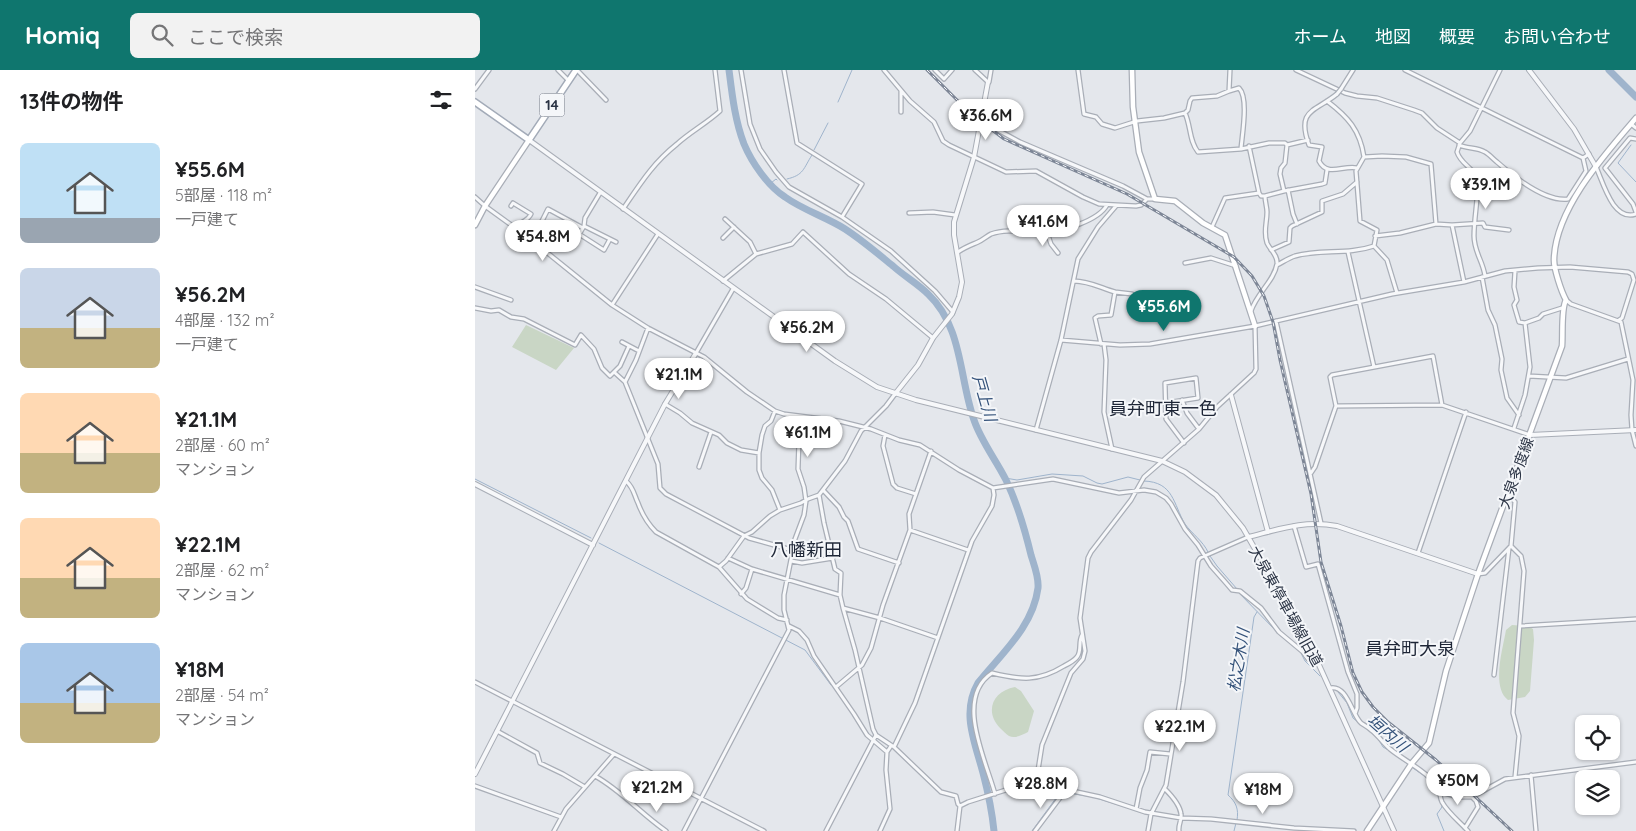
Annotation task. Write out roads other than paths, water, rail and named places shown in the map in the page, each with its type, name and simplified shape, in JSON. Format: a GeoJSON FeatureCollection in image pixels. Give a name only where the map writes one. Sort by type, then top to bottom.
{"type":"FeatureCollection","features":[{"type":"Feature","properties":{"kind":"main road","name":"14"},"geometry":{"type":"LineString","coordinates":[[529,140],[576,70]]}},
{"type":"Feature","properties":{"kind":"main road"},"geometry":{"type":"LineString","coordinates":[[1131,70],[1139,152],[1155,199],[1175,201],[1203,223],[1220,231],[1227,237],[1255,326]]}},
{"type":"Feature","properties":{"kind":"main road"},"geometry":{"type":"LineString","coordinates":[[475,102],[529,140],[485,206],[475,225]]}},
{"type":"Feature","properties":{"kind":"main road"},"geometry":{"type":"LineString","coordinates":[[1566,300],[1554,268],[1555,247],[1560,228],[1578,190],[1636,119]]}},
{"type":"Feature","properties":{"kind":"main road","name":"大泉多度線"},"geometry":{"type":"LineString","coordinates":[[1367,831],[1412,763],[1429,743],[1446,670],[1478,574],[1552,378],[1562,346],[1562,308],[1566,300]]}},
{"type":"Feature","properties":{"kind":"street"},"geometry":{"type":"LineString","coordinates":[[475,89],[489,70]]}},
{"type":"Feature","properties":{"kind":"street"},"geometry":{"type":"LineString","coordinates":[[558,70],[569,81]]}},
{"type":"Feature","properties":{"kind":"street"},"geometry":{"type":"LineString","coordinates":[[576,70],[606,100]]}},
{"type":"Feature","properties":{"kind":"street"},"geometry":{"type":"LineString","coordinates":[[623,209],[648,172],[658,161],[677,143],[720,111],[715,70]]}},
{"type":"Feature","properties":{"kind":"street"},"geometry":{"type":"LineString","coordinates":[[741,70],[750,124],[760,149],[789,187],[842,218],[894,254],[935,291],[953,313]]}},
{"type":"Feature","properties":{"kind":"street"},"geometry":{"type":"LineString","coordinates":[[783,70],[797,143],[861,184],[842,218]]}},
{"type":"Feature","properties":{"kind":"street"},"geometry":{"type":"LineString","coordinates":[[884,70],[901,90],[934,122],[945,143],[1005,172],[1036,171],[1099,204],[1136,206],[1147,200],[1155,199]]}},
{"type":"Feature","properties":{"kind":"street"},"geometry":{"type":"LineString","coordinates":[[935,70],[944,78],[952,70]]}},
{"type":"Feature","properties":{"kind":"street"},"geometry":{"type":"LineString","coordinates":[[975,70],[989,82]]}},
{"type":"Feature","properties":{"kind":"street"},"geometry":{"type":"LineString","coordinates":[[719,566],[728,558],[744,536],[780,510],[819,495],[845,461],[864,428],[886,406],[918,365],[933,338],[953,313],[961,287],[958,252],[953,231],[955,215],[974,157],[991,70]]}},
{"type":"Feature","properties":{"kind":"street"},"geometry":{"type":"LineString","coordinates":[[1078,70],[1084,114],[1096,117],[1102,124],[1115,128],[1135,122],[1185,113],[1192,98],[1217,96],[1239,88],[1242,91],[1245,110],[1241,149]]}},
{"type":"Feature","properties":{"kind":"street"},"geometry":{"type":"LineString","coordinates":[[1229,91],[1230,70]]}},
{"type":"Feature","properties":{"kind":"street"},"geometry":{"type":"LineString","coordinates":[[1296,70],[1345,93],[1377,98],[1422,113],[1437,128],[1459,144],[1468,148],[1478,148],[1487,153],[1532,188],[1553,199],[1568,199],[1586,171],[1583,158]]}},
{"type":"Feature","properties":{"kind":"street"},"geometry":{"type":"LineString","coordinates":[[1353,70],[1348,81],[1337,94],[1311,112],[1306,117],[1305,123],[1309,145],[1322,147],[1319,161],[1322,168],[1327,170],[1357,168]]}},
{"type":"Feature","properties":{"kind":"street"},"geometry":{"type":"LineString","coordinates":[[1405,70],[1583,158]]}},
{"type":"Feature","properties":{"kind":"street"},"geometry":{"type":"LineString","coordinates":[[1500,70],[1470,131],[1459,144],[1457,152],[1459,158],[1473,171],[1478,181],[1474,235],[1476,254],[1484,267],[1483,277],[1488,310],[1495,325],[1501,352],[1501,370],[1507,398],[1519,415]]}},
{"type":"Feature","properties":{"kind":"street"},"geometry":{"type":"LineString","coordinates":[[1529,70],[1574,129],[1618,211],[1631,216],[1636,213],[1633,204],[1605,168],[1630,138],[1636,139]]}},
{"type":"Feature","properties":{"kind":"street"},"geometry":{"type":"LineString","coordinates":[[901,90],[901,112]]}},
{"type":"Feature","properties":{"kind":"street"},"geometry":{"type":"LineString","coordinates":[[1327,101],[1349,120],[1362,141],[1364,157],[1357,168],[1360,221],[1377,230],[1374,246]]}},
{"type":"Feature","properties":{"kind":"street"},"geometry":{"type":"LineString","coordinates":[[1185,113],[1190,122],[1190,134],[1198,152],[1241,149],[1269,143],[1285,143],[1287,145],[1308,140]]}},
{"type":"Feature","properties":{"kind":"street"},"geometry":{"type":"LineString","coordinates":[[982,118],[996,129],[1020,142],[1123,186],[1147,200]]}},
{"type":"Feature","properties":{"kind":"street"},"geometry":{"type":"LineString","coordinates":[[1631,124],[1636,128]]}},
{"type":"Feature","properties":{"kind":"street"},"geometry":{"type":"LineString","coordinates":[[529,140],[733,289],[835,361],[877,387],[895,394],[989,419],[1162,461],[1185,472],[1216,495],[1249,537],[1200,558],[1183,682],[1165,789],[1151,814],[1147,831]]}},
{"type":"Feature","properties":{"kind":"street"},"geometry":{"type":"LineString","coordinates":[[1287,145],[1285,163],[1281,168],[1280,174],[1297,224]]}},
{"type":"Feature","properties":{"kind":"street"},"geometry":{"type":"LineString","coordinates":[[1249,146],[1259,194]]}},
{"type":"Feature","properties":{"kind":"street"},"geometry":{"type":"LineString","coordinates":[[1583,158],[1589,154]]}},
{"type":"Feature","properties":{"kind":"street"},"geometry":{"type":"LineString","coordinates":[[1364,157],[1406,157],[1431,164],[1436,224]]}},
{"type":"Feature","properties":{"kind":"street"},"geometry":{"type":"LineString","coordinates":[[1212,227],[1225,198],[1259,194],[1265,196],[1325,182],[1327,170]]}},
{"type":"Feature","properties":{"kind":"street"},"geometry":{"type":"LineString","coordinates":[[1271,250],[1289,242],[1290,228],[1322,212],[1322,201],[1343,194],[1357,182]]}},
{"type":"Feature","properties":{"kind":"street"},"geometry":{"type":"LineString","coordinates":[[542,221],[576,240],[583,227],[585,218],[600,193]]}},
{"type":"Feature","properties":{"kind":"street"},"geometry":{"type":"LineString","coordinates":[[1251,311],[1258,295],[1271,280],[1277,265],[1276,258],[1267,244],[1265,196]]}},
{"type":"Feature","properties":{"kind":"street"},"geometry":{"type":"LineString","coordinates":[[475,197],[612,305],[648,328],[705,357],[747,392],[775,411],[794,416],[839,421],[920,445],[959,470],[993,488],[1053,479],[1119,493],[1149,490],[1166,498],[1179,521],[1199,545],[1211,566],[1236,590],[1261,608],[1279,632],[1303,652],[1308,659],[1318,661]]}},
{"type":"Feature","properties":{"kind":"street"},"geometry":{"type":"LineString","coordinates":[[511,206],[513,203],[531,214],[529,218],[519,223],[515,228]]}},
{"type":"Feature","properties":{"kind":"street"},"geometry":{"type":"LineString","coordinates":[[958,252],[991,234],[1047,232],[1093,220],[1100,215],[1107,205]]}},
{"type":"Feature","properties":{"kind":"street"},"geometry":{"type":"LineString","coordinates":[[1035,430],[1061,340],[1080,255],[1098,226],[1116,205]]}},
{"type":"Feature","properties":{"kind":"street"},"geometry":{"type":"LineString","coordinates":[[529,238],[542,221],[548,209],[616,242]]}},
{"type":"Feature","properties":{"kind":"street"},"geometry":{"type":"LineString","coordinates":[[909,213],[933,212],[955,215]]}},
{"type":"Feature","properties":{"kind":"street"},"geometry":{"type":"LineString","coordinates":[[725,219],[750,242],[756,254]]}},
{"type":"Feature","properties":{"kind":"street"},"geometry":{"type":"LineString","coordinates":[[1375,236],[1400,233],[1436,224],[1452,225],[1476,222],[1483,223],[1485,227],[1509,230]]}},
{"type":"Feature","properties":{"kind":"street"},"geometry":{"type":"LineString","coordinates":[[1452,225],[1464,282]]}},
{"type":"Feature","properties":{"kind":"street"},"geometry":{"type":"LineString","coordinates":[[723,238],[734,227]]}},
{"type":"Feature","properties":{"kind":"street"},"geometry":{"type":"LineString","coordinates":[[723,281],[756,254],[792,244],[803,232],[849,274],[886,299],[933,338]]}},
{"type":"Feature","properties":{"kind":"street"},"geometry":{"type":"LineString","coordinates":[[1047,232],[1051,244],[1058,253]]}},
{"type":"Feature","properties":{"kind":"street"},"geometry":{"type":"LineString","coordinates":[[579,234],[604,250],[610,239]]}},
{"type":"Feature","properties":{"kind":"street"},"geometry":{"type":"LineString","coordinates":[[612,305],[658,234]]}},
{"type":"Feature","properties":{"kind":"street"},"geometry":{"type":"LineString","coordinates":[[1277,265],[1295,256],[1324,252],[1348,252],[1374,246]]}},
{"type":"Feature","properties":{"kind":"street"},"geometry":{"type":"LineString","coordinates":[[1374,246],[1385,256],[1388,262],[1397,293]]}},
{"type":"Feature","properties":{"kind":"street"},"geometry":{"type":"LineString","coordinates":[[1348,252],[1374,367]]}},
{"type":"Feature","properties":{"kind":"street"},"geometry":{"type":"LineString","coordinates":[[1185,262],[1211,258],[1236,266]]}},
{"type":"Feature","properties":{"kind":"street"},"geometry":{"type":"LineString","coordinates":[[1061,340],[1102,344],[1150,344],[1276,322],[1397,293],[1464,282],[1505,272],[1537,268],[1570,267],[1628,272],[1632,274],[1634,280],[1622,318],[1619,320]]}},
{"type":"Feature","properties":{"kind":"street"},"geometry":{"type":"LineString","coordinates":[[1515,271],[1514,287],[1517,300],[1514,305],[1519,322],[1525,323],[1539,318],[1543,314],[1562,308]]}},
{"type":"Feature","properties":{"kind":"street"},"geometry":{"type":"LineString","coordinates":[[1074,281],[1097,285],[1115,292],[1132,294]]}},
{"type":"Feature","properties":{"kind":"street"},"geometry":{"type":"LineString","coordinates":[[475,286],[511,300]]}},
{"type":"Feature","properties":{"kind":"street"},"geometry":{"type":"LineString","coordinates":[[475,774],[665,404],[733,289]]}},
{"type":"Feature","properties":{"kind":"street"},"geometry":{"type":"LineString","coordinates":[[1112,449],[1104,412],[1106,360],[1095,318],[1111,315],[1115,292]]}},
{"type":"Feature","properties":{"kind":"street"},"geometry":{"type":"LineString","coordinates":[[1566,300],[1571,304],[1619,320]]}},
{"type":"Feature","properties":{"kind":"street"},"geometry":{"type":"LineString","coordinates":[[475,308],[491,312],[499,310],[511,317],[524,319],[575,345],[581,335],[594,349],[602,368],[610,376],[620,366],[629,346]]}},
{"type":"Feature","properties":{"kind":"street"},"geometry":{"type":"LineString","coordinates":[[1619,320],[1633,388],[1631,415],[1636,446]]}},
{"type":"Feature","properties":{"kind":"street"},"geometry":{"type":"LineString","coordinates":[[1276,322],[1321,523]]}},
{"type":"Feature","properties":{"kind":"street"},"geometry":{"type":"LineString","coordinates":[[1514,428],[1529,376],[1530,356],[1525,323]]}},
{"type":"Feature","properties":{"kind":"street"},"geometry":{"type":"LineString","coordinates":[[1036,783],[1042,745],[1071,673],[1083,659],[1085,651],[1080,618],[1088,558],[1137,491],[1143,479],[1199,429],[1217,407],[1255,370],[1255,326]]}},
{"type":"Feature","properties":{"kind":"street"},"geometry":{"type":"LineString","coordinates":[[625,382],[648,328]]}},
{"type":"Feature","properties":{"kind":"street"},"geometry":{"type":"LineString","coordinates":[[622,342],[639,351]]}},
{"type":"Feature","properties":{"kind":"street"},"geometry":{"type":"LineString","coordinates":[[1311,473],[1315,467],[1336,406],[1331,376],[1433,356],[1442,405]]}},
{"type":"Feature","properties":{"kind":"street"},"geometry":{"type":"LineString","coordinates":[[1529,376],[1566,378],[1628,359]]}},
{"type":"Feature","properties":{"kind":"street"},"geometry":{"type":"LineString","coordinates":[[1629,364],[1636,366]]}},
{"type":"Feature","properties":{"kind":"street"},"geometry":{"type":"LineString","coordinates":[[614,372],[625,382],[658,464],[660,488],[666,494],[744,536],[759,542],[793,550]]}},
{"type":"Feature","properties":{"kind":"street"},"geometry":{"type":"LineString","coordinates":[[1165,403],[1198,398],[1196,378],[1165,383],[1165,403],[1166,419],[1184,443]]}},
{"type":"Feature","properties":{"kind":"street","name":"大泉東停車場線旧道"},"geometry":{"type":"LineString","coordinates":[[1231,395],[1268,532],[1249,537],[1318,661],[1393,831]]}},
{"type":"Feature","properties":{"kind":"street"},"geometry":{"type":"LineString","coordinates":[[1182,400],[1187,413],[1199,429]]}},
{"type":"Feature","properties":{"kind":"street"},"geometry":{"type":"LineString","coordinates":[[665,404],[692,423],[719,435],[727,443],[759,453]]}},
{"type":"Feature","properties":{"kind":"street"},"geometry":{"type":"LineString","coordinates":[[1336,406],[1442,405],[1530,435],[1634,430]]}},
{"type":"Feature","properties":{"kind":"street"},"geometry":{"type":"LineString","coordinates":[[775,411],[771,421],[764,428],[759,453],[760,473],[772,490],[780,510]]}},
{"type":"Feature","properties":{"kind":"street"},"geometry":{"type":"LineString","coordinates":[[1418,553],[1466,412]]}},
{"type":"Feature","properties":{"kind":"street"},"geometry":{"type":"LineString","coordinates":[[684,831],[789,626],[784,600],[797,531],[804,515],[806,500],[798,467],[799,440],[792,427],[794,416]]}},
{"type":"Feature","properties":{"kind":"street"},"geometry":{"type":"LineString","coordinates":[[828,442],[839,421]]}},
{"type":"Feature","properties":{"kind":"street"},"geometry":{"type":"LineString","coordinates":[[699,467],[711,432]]}},
{"type":"Feature","properties":{"kind":"street"},"geometry":{"type":"LineString","coordinates":[[885,435],[883,446],[893,484],[897,488],[916,494]]}},
{"type":"Feature","properties":{"kind":"street"},"geometry":{"type":"LineString","coordinates":[[836,687],[859,668],[871,648],[910,530],[909,514],[931,451]]}},
{"type":"Feature","properties":{"kind":"street"},"geometry":{"type":"LineString","coordinates":[[626,481],[635,493],[636,501],[650,526],[656,532],[719,566],[741,594],[751,603],[778,618],[787,620]]}},
{"type":"Feature","properties":{"kind":"street"},"geometry":{"type":"LineString","coordinates":[[475,484],[593,545]]}},
{"type":"Feature","properties":{"kind":"street"},"geometry":{"type":"LineString","coordinates":[[880,831],[890,809],[886,774],[887,752],[915,703],[968,550],[974,535],[992,506],[993,488]]}},
{"type":"Feature","properties":{"kind":"street"},"geometry":{"type":"LineString","coordinates":[[823,490],[839,507],[844,518],[849,521],[858,549],[899,563]]}},
{"type":"Feature","properties":{"kind":"street"},"geometry":{"type":"LineString","coordinates":[[1494,675],[1515,502],[1508,494]]}},
{"type":"Feature","properties":{"kind":"street"},"geometry":{"type":"LineString","coordinates":[[819,495],[835,569],[841,573],[840,595],[876,735],[892,746],[941,792],[956,796],[960,806],[957,831]]}},
{"type":"Feature","properties":{"kind":"street"},"geometry":{"type":"LineString","coordinates":[[1268,532],[1294,525],[1321,523],[1337,526],[1478,574],[1485,573],[1510,547]]}},
{"type":"Feature","properties":{"kind":"street"},"geometry":{"type":"LineString","coordinates":[[1294,525],[1305,567],[1318,564],[1347,668],[1357,694],[1355,714]]}},
{"type":"Feature","properties":{"kind":"street"},"geometry":{"type":"LineString","coordinates":[[910,530],[968,550]]}},
{"type":"Feature","properties":{"kind":"street"},"geometry":{"type":"LineString","coordinates":[[1510,547],[1521,556],[1524,571],[1513,712],[1519,736],[1515,777]]}},
{"type":"Feature","properties":{"kind":"street"},"geometry":{"type":"LineString","coordinates":[[728,558],[752,569],[840,595]]}},
{"type":"Feature","properties":{"kind":"street"},"geometry":{"type":"LineString","coordinates":[[791,561],[802,563],[833,558]]}},
{"type":"Feature","properties":{"kind":"street"},"geometry":{"type":"LineString","coordinates":[[741,594],[746,588],[752,569]]}},
{"type":"Feature","properties":{"kind":"street"},"geometry":{"type":"LineString","coordinates":[[843,608],[880,618],[938,638]]}},
{"type":"Feature","properties":{"kind":"street"},"geometry":{"type":"LineString","coordinates":[[1520,626],[1636,620]]}},
{"type":"Feature","properties":{"kind":"street"},"geometry":{"type":"LineString","coordinates":[[789,626],[799,631],[807,640],[814,656],[872,741],[887,752]]}},
{"type":"Feature","properties":{"kind":"street"},"geometry":{"type":"LineString","coordinates":[[994,794],[974,724],[977,693],[983,681],[992,673],[1022,679],[1043,677],[1051,674],[1077,658],[1080,653],[1079,638],[1082,634]]}},
{"type":"Feature","properties":{"kind":"street"},"geometry":{"type":"LineString","coordinates":[[475,682],[764,831]]}},
{"type":"Feature","properties":{"kind":"street"},"geometry":{"type":"LineString","coordinates":[[1330,688],[1333,687],[1339,690],[1350,702],[1361,723],[1370,729],[1389,748],[1429,777],[1441,792],[1443,803],[1467,829],[1478,807],[1472,797]]}},
{"type":"Feature","properties":{"kind":"street"},"geometry":{"type":"LineString","coordinates":[[497,730],[537,753],[540,763],[585,787]]}},
{"type":"Feature","properties":{"kind":"street"},"geometry":{"type":"LineString","coordinates":[[826,831],[876,735]]}},
{"type":"Feature","properties":{"kind":"street"},"geometry":{"type":"LineString","coordinates":[[1136,809],[1150,752],[1171,754]]}},
{"type":"Feature","properties":{"kind":"street"},"geometry":{"type":"LineString","coordinates":[[554,831],[566,809],[614,754]]}},
{"type":"Feature","properties":{"kind":"street"},"geometry":{"type":"LineString","coordinates":[[1441,792],[1458,797],[1472,797],[1505,779],[1636,762]]}},
{"type":"Feature","properties":{"kind":"street"},"geometry":{"type":"LineString","coordinates":[[1531,775],[1536,831]]}},
{"type":"Feature","properties":{"kind":"street"},"geometry":{"type":"LineString","coordinates":[[595,776],[626,797],[638,810],[666,831]]}},
{"type":"Feature","properties":{"kind":"street"},"geometry":{"type":"LineString","coordinates":[[960,806],[1023,783],[1036,783],[1042,786],[1094,796],[1151,814],[1180,819],[1236,822],[1295,829],[1355,831]]}},
{"type":"Feature","properties":{"kind":"street"},"geometry":{"type":"LineString","coordinates":[[475,786],[561,817]]}},
{"type":"Feature","properties":{"kind":"street"},"geometry":{"type":"LineString","coordinates":[[1035,831],[1062,795],[1060,789]]}},
{"type":"Feature","properties":{"kind":"street"},"geometry":{"type":"LineString","coordinates":[[1165,789],[1176,803],[1180,819],[1179,831]]}},
{"type":"Feature","properties":{"kind":"waterway","name":"戸上川"},"geometry":{"type":"LineString","coordinates":[[729,70],[738,126],[751,159],[761,174],[792,202],[845,229],[924,290],[939,307],[954,337],[969,404],[977,428],[1006,480],[1017,507],[1037,575],[1038,588],[1035,602],[1023,628],[978,683],[970,705],[973,739],[988,794],[994,831]]}},
{"type":"Feature","properties":{"kind":"waterway"},"geometry":{"type":"LineString","coordinates":[[838,102],[852,70]]}},
{"type":"Feature","properties":{"kind":"waterway"},"geometry":{"type":"LineString","coordinates":[[1609,70],[1636,97]]}},
{"type":"Feature","properties":{"kind":"waterway"},"geometry":{"type":"LineString","coordinates":[[814,150],[828,123]]}},
{"type":"Feature","properties":{"kind":"waterway"},"geometry":{"type":"LineString","coordinates":[[1631,145],[1618,163],[1636,182]]}},
{"type":"Feature","properties":{"kind":"waterway"},"geometry":{"type":"LineString","coordinates":[[787,179],[797,176],[805,168],[812,155]]}},
{"type":"Feature","properties":{"kind":"waterway","name":"戸上川"},"geometry":{"type":"LineString","coordinates":[[771,183],[777,180]]}},
{"type":"Feature","properties":{"kind":"waterway"},"geometry":{"type":"LineString","coordinates":[[1005,478],[1017,480],[1052,474],[1083,476],[1102,484],[1128,477],[1140,480]]}},
{"type":"Feature","properties":{"kind":"waterway"},"geometry":{"type":"LineString","coordinates":[[475,479],[591,538]]}},
{"type":"Feature","properties":{"kind":"waterway"},"geometry":{"type":"LineString","coordinates":[[1144,481],[1154,482],[1167,490],[1185,524],[1208,552]]}},
{"type":"Feature","properties":{"kind":"waterway"},"geometry":{"type":"LineString","coordinates":[[599,543],[805,650],[831,685]]}},
{"type":"Feature","properties":{"kind":"waterway"},"geometry":{"type":"LineString","coordinates":[[1210,556],[1237,589]]}},
{"type":"Feature","properties":{"kind":"waterway","name":"垣内川"},"geometry":{"type":"LineString","coordinates":[[1239,593],[1278,633]]}},
{"type":"Feature","properties":{"kind":"waterway","name":"松之木川"},"geometry":{"type":"LineString","coordinates":[[1237,820],[1238,812],[1236,806],[1228,795],[1254,617],[1257,612]]}},
{"type":"Feature","properties":{"kind":"waterway","name":"垣内川"},"geometry":{"type":"LineString","coordinates":[[1300,651],[1305,661],[1320,676]]}},
{"type":"Feature","properties":{"kind":"waterway","name":"垣内川"},"geometry":{"type":"LineString","coordinates":[[1338,692],[1347,703],[1353,718],[1359,723]]}},
{"type":"Feature","properties":{"kind":"waterway","name":"垣内川"},"geometry":{"type":"LineString","coordinates":[[1362,725],[1377,737],[1383,747],[1390,751]]}},
{"type":"Feature","properties":{"kind":"waterway","name":"垣内川"},"geometry":{"type":"LineString","coordinates":[[1399,758],[1408,764]]}},
{"type":"Feature","properties":{"kind":"waterway","name":"垣内川"},"geometry":{"type":"LineString","coordinates":[[1413,768],[1430,780]]}},
{"type":"Feature","properties":{"kind":"waterway"},"geometry":{"type":"LineString","coordinates":[[1063,792],[1093,797],[1141,812]]}},
{"type":"Feature","properties":{"kind":"waterway"},"geometry":{"type":"LineString","coordinates":[[1032,831],[1059,794]]}},
{"type":"Feature","properties":{"kind":"waterway","name":"垣内川"},"geometry":{"type":"LineString","coordinates":[[1441,803],[1442,807],[1437,814],[1444,831]]}},
{"type":"Feature","properties":{"kind":"waterway"},"geometry":{"type":"LineString","coordinates":[[1185,820],[1208,820]]}},
{"type":"Feature","properties":{"kind":"waterway","name":"松之木川"},"geometry":{"type":"LineString","coordinates":[[1234,831],[1236,823]]}},
{"type":"Feature","properties":{"kind":"waterway"},"geometry":{"type":"LineString","coordinates":[[1264,826],[1313,831]]}},
{"type":"Feature","properties":{"kind":"railway"},"geometry":{"type":"LineString","coordinates":[[927,70],[971,114],[1004,139],[1127,194],[1234,257],[1252,276],[1264,296],[1273,322],[1311,494],[1321,562],[1353,673],[1362,692],[1373,707],[1388,722],[1436,760],[1512,831]]}},
{"type":"Feature","properties":{"kind":"district","name":"員弁町東一色"},"geometry":{"type":"Point","coordinates":[1163,408]}},
{"type":"Feature","properties":{"kind":"district","name":"八幡新田"},"geometry":{"type":"Point","coordinates":[806,549]}},
{"type":"Feature","properties":{"kind":"district","name":"員弁町大泉"},"geometry":{"type":"Point","coordinates":[1410,648]}}]}
